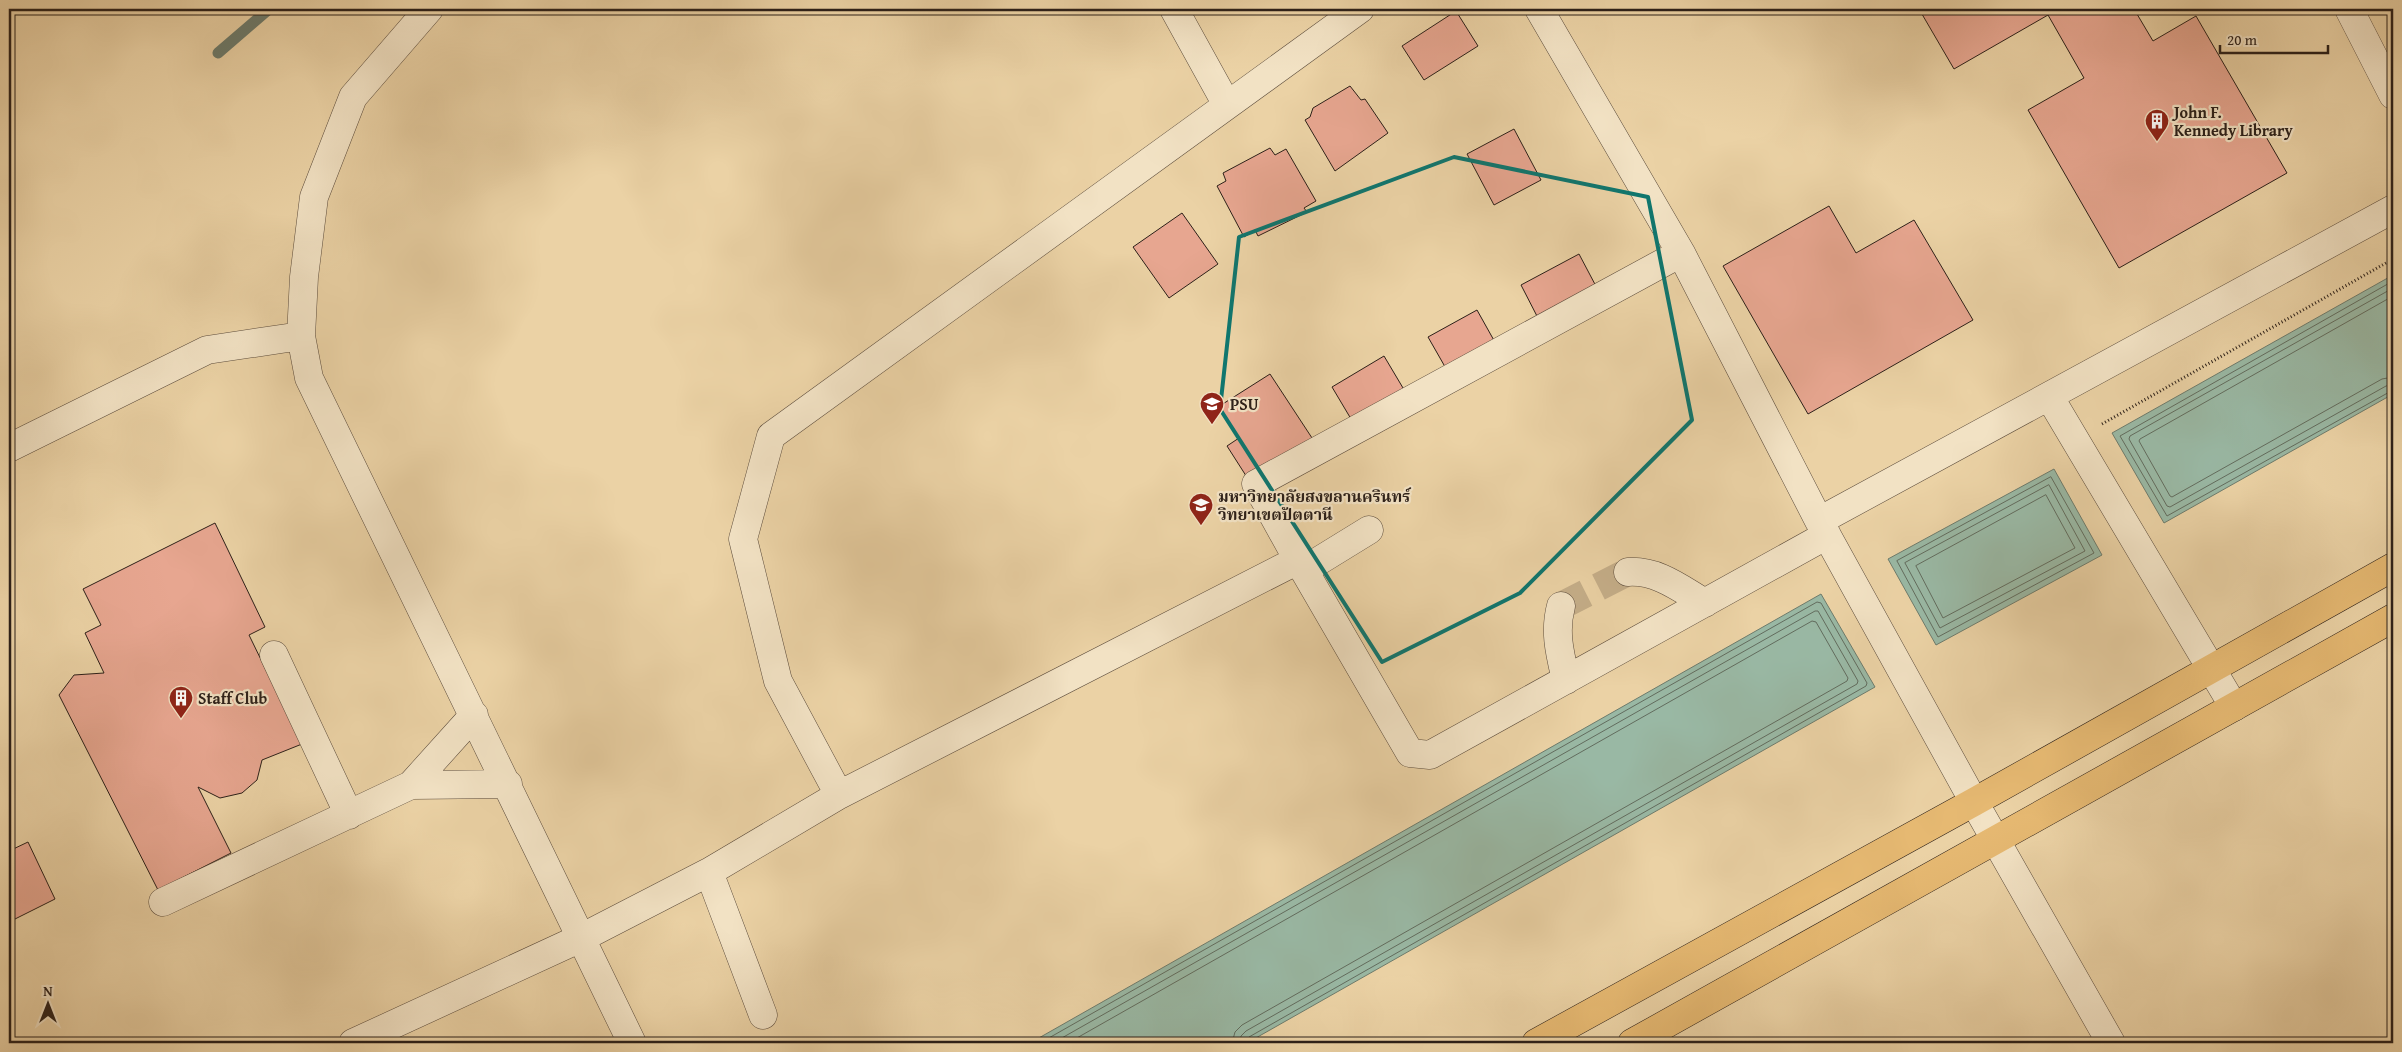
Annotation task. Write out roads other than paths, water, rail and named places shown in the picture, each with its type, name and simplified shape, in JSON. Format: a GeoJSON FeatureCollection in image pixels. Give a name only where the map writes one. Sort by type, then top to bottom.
{"type":"FeatureCollection","features":[{"type":"Feature","properties":{"kind":"main road"},"geometry":{"type":"LineString","coordinates":[[1544,1041],[2393,567]]}},
{"type":"Feature","properties":{"kind":"main road"},"geometry":{"type":"LineString","coordinates":[[1632,1043],[2393,618]]}},
{"type":"Feature","properties":{"kind":"lane"},"geometry":{"type":"LineString","coordinates":[[429,9],[353,97],[314,198],[304,278],[301,336],[309,378],[583,937],[632,1043]]}},
{"type":"Feature","properties":{"kind":"lane"},"geometry":{"type":"LineString","coordinates":[[1174,9],[1227,105]]}},
{"type":"Feature","properties":{"kind":"lane"},"geometry":{"type":"LineString","coordinates":[[1539,9],[1681,253],[1706,305],[1823,528],[1974,802],[2111,1043]]}},
{"type":"Feature","properties":{"kind":"lane"},"geometry":{"type":"LineString","coordinates":[[2349,9],[2393,95]]}},
{"type":"Feature","properties":{"kind":"lane"},"geometry":{"type":"LineString","coordinates":[[839,795],[778,681],[743,540],[771,436],[1227,105],[1345,13]]}},
{"type":"Feature","properties":{"kind":"lane"},"geometry":{"type":"LineString","coordinates":[[1681,253],[1256,484],[1410,754],[1430,755],[1705,603],[1823,528],[2049,396],[2393,209]]}},
{"type":"Feature","properties":{"kind":"lane"},"geometry":{"type":"LineString","coordinates":[[9,448],[207,350],[301,336]]}},
{"type":"Feature","properties":{"kind":"lane"},"geometry":{"type":"LineString","coordinates":[[2049,396],[2234,707]]}},
{"type":"Feature","properties":{"kind":"lane"},"geometry":{"type":"LineString","coordinates":[[353,1043],[583,937],[709,872],[839,795],[1369,530]]}},
{"type":"Feature","properties":{"kind":"lane"},"geometry":{"type":"LineString","coordinates":[[1628,572],[1643,571],[1659,576],[1705,603]]}},
{"type":"Feature","properties":{"kind":"lane"},"geometry":{"type":"LineString","coordinates":[[1561,606],[1557,622],[1557,640],[1566,680]]}},
{"type":"Feature","properties":{"kind":"lane"},"geometry":{"type":"LineString","coordinates":[[274,655],[349,814]]}},
{"type":"Feature","properties":{"kind":"lane"},"geometry":{"type":"LineString","coordinates":[[411,786],[474,715]]}},
{"type":"Feature","properties":{"kind":"lane"},"geometry":{"type":"LineString","coordinates":[[163,902],[411,786],[508,784]]}},
{"type":"Feature","properties":{"kind":"lane"},"geometry":{"type":"LineString","coordinates":[[709,872],[763,1015]]}},
{"type":"Feature","properties":{"kind":"water"},"geometry":{"type":"Polygon","coordinates":[[[2393,275],[2393,394],[2164,523],[2112,433],[2393,275]]]}},
{"type":"Feature","properties":{"kind":"water"},"geometry":{"type":"Polygon","coordinates":[[[2054,469],[2102,555],[1936,645],[1888,559],[2054,469]]]}},
{"type":"Feature","properties":{"kind":"water"},"geometry":{"type":"Polygon","coordinates":[[[1821,594],[1875,687],[1247,1043],[1030,1043],[1821,594]]]}},
{"type":"Feature","properties":{"kind":"waterway"},"geometry":{"type":"LineString","coordinates":[[218,53],[269,9]]}},
{"type":"Feature","properties":{"kind":"tunnel"},"geometry":{"type":"LineString","coordinates":[[1561,606],[1628,572]]}},
{"type":"Feature","properties":{"kind":"place","name":"John F. Kennedy Library"},"geometry":{"type":"Point","coordinates":[2157,142]}},
{"type":"Feature","properties":{"kind":"place","name":"PSU"},"geometry":{"type":"Point","coordinates":[1212,425]}},
{"type":"Feature","properties":{"kind":"place","name":"มหาวิทยาลัยสงขลานครินทร์ วิทยาเขตปัตตานี"},"geometry":{"type":"Point","coordinates":[1201,526]}},
{"type":"Feature","properties":{"kind":"place","name":"Staff Club"},"geometry":{"type":"Point","coordinates":[181,719]}}]}
